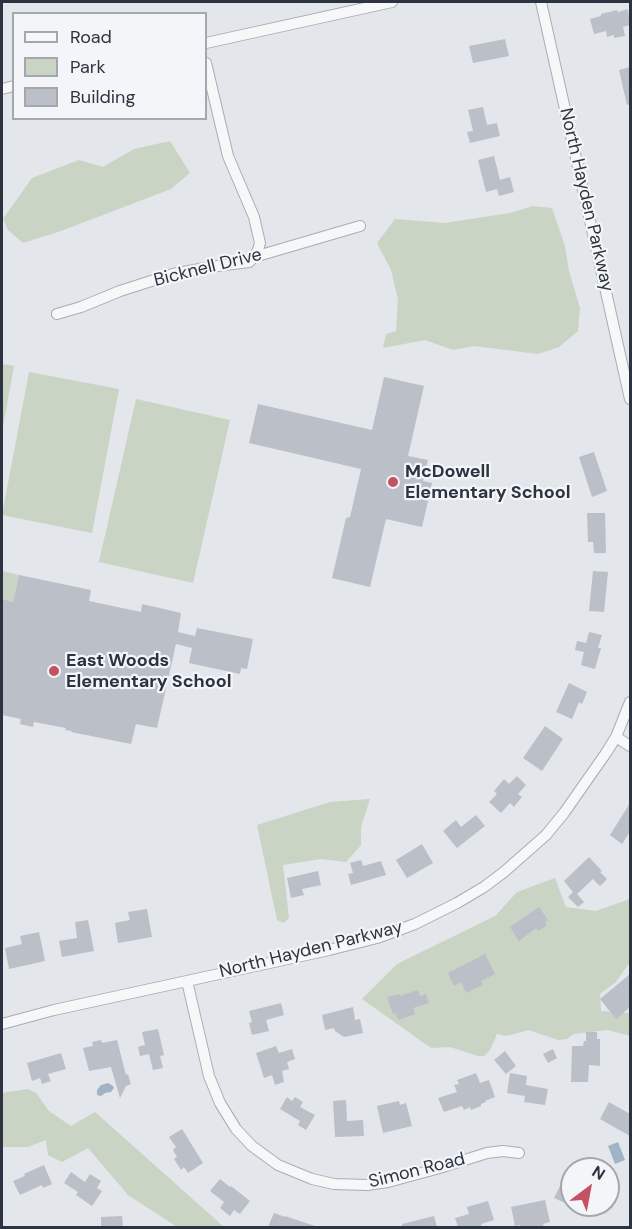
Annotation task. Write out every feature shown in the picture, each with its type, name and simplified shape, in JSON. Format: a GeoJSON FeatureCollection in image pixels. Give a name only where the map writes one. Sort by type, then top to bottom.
{"type":"FeatureCollection","features":[{"type":"Feature","properties":{"kind":"street"},"geometry":{"type":"LineString","coordinates":[[207,43],[392,2]]}},
{"type":"Feature","properties":{"kind":"street","name":"North Hayden Parkway"},"geometry":{"type":"LineString","coordinates":[[541,2],[630,399]]}},
{"type":"Feature","properties":{"kind":"street"},"geometry":{"type":"LineString","coordinates":[[207,67],[228,156],[254,217],[260,243],[254,257]]}},
{"type":"Feature","properties":{"kind":"street","name":"Bicknell Drive"},"geometry":{"type":"LineString","coordinates":[[57,314],[173,274],[249,262],[254,257],[360,226]]}},
{"type":"Feature","properties":{"kind":"street","name":"North Hayden Parkway"},"geometry":{"type":"LineString","coordinates":[[2,1024],[54,1010],[377,938],[415,924],[457,903],[504,872],[546,835],[564,813],[616,737],[630,702]]}},
{"type":"Feature","properties":{"kind":"street"},"geometry":{"type":"LineString","coordinates":[[616,737],[630,746]]}},
{"type":"Feature","properties":{"kind":"street","name":"Simon Road"},"geometry":{"type":"LineString","coordinates":[[187,981],[209,1076],[220,1103],[236,1129],[252,1146],[278,1165],[297,1174],[334,1184],[367,1185],[388,1182],[487,1153],[502,1151],[519,1153]]}},
{"type":"Feature","properties":{"kind":"green space"},"geometry":{"type":"Polygon","coordinates":[[[170,141],[190,173],[171,189],[23,243],[8,230],[3,219],[32,178],[79,160],[103,167],[134,149],[170,141]]]}},
{"type":"Feature","properties":{"kind":"green space"},"geometry":{"type":"Polygon","coordinates":[[[533,206],[552,208],[565,246],[569,271],[580,308],[578,331],[559,347],[538,354],[474,346],[453,350],[425,340],[383,348],[386,334],[396,331],[398,300],[391,270],[377,243],[395,219],[445,223],[510,213],[533,206]]]}},
{"type":"Feature","properties":{"kind":"green space"},"geometry":{"type":"Polygon","coordinates":[[[2,364],[14,366],[2,432],[2,364]]]}},
{"type":"Feature","properties":{"kind":"green space"},"geometry":{"type":"Polygon","coordinates":[[[29,372],[119,389],[92,533],[2,515],[29,372]]]}},
{"type":"Feature","properties":{"kind":"green space"},"geometry":{"type":"Polygon","coordinates":[[[136,399],[230,420],[193,583],[99,562],[136,399]]]}},
{"type":"Feature","properties":{"kind":"green space"},"geometry":{"type":"Polygon","coordinates":[[[2,571],[19,575],[13,602],[2,599],[2,571]]]}},
{"type":"Feature","properties":{"kind":"green space"},"geometry":{"type":"Polygon","coordinates":[[[370,799],[361,827],[361,845],[346,862],[321,859],[283,865],[289,918],[284,923],[277,920],[257,825],[330,802],[370,799]]]}},
{"type":"Feature","properties":{"kind":"green space"},"geometry":{"type":"Polygon","coordinates":[[[555,878],[566,907],[596,911],[630,899],[630,964],[616,982],[600,994],[601,1011],[630,1013],[630,1036],[608,1030],[574,1034],[567,1039],[558,1040],[529,1030],[506,1036],[497,1034],[490,1050],[484,1056],[478,1056],[450,1047],[431,1048],[362,999],[397,964],[495,916],[517,892],[555,878]]]}},
{"type":"Feature","properties":{"kind":"green space"},"geometry":{"type":"Polygon","coordinates":[[[28,1089],[36,1093],[49,1111],[71,1126],[95,1112],[224,1227],[177,1227],[128,1195],[88,1148],[62,1162],[48,1155],[46,1140],[28,1147],[2,1147],[2,1093],[28,1089]]]}},
{"type":"Feature","properties":{"kind":"water"},"geometry":{"type":"Polygon","coordinates":[[[108,1083],[114,1088],[111,1092],[101,1096],[97,1095],[97,1090],[101,1085],[108,1083]]]}},
{"type":"Feature","properties":{"kind":"water"},"geometry":{"type":"Polygon","coordinates":[[[618,1142],[625,1160],[620,1162],[620,1157],[612,1157],[608,1146],[618,1142]]]}},
{"type":"Feature","properties":{"kind":"building"},"geometry":{"type":"Polygon","coordinates":[[[628,9],[630,25],[623,27],[625,36],[607,37],[606,31],[594,34],[590,19],[601,16],[601,14],[628,9]]]}},
{"type":"Feature","properties":{"kind":"building"},"geometry":{"type":"Polygon","coordinates":[[[505,39],[509,56],[473,63],[469,46],[505,39]]]}},
{"type":"Feature","properties":{"kind":"building"},"geometry":{"type":"Polygon","coordinates":[[[630,67],[630,104],[627,105],[619,70],[630,67]]]}},
{"type":"Feature","properties":{"kind":"building"},"geometry":{"type":"Polygon","coordinates":[[[483,107],[487,125],[497,123],[500,136],[470,143],[467,132],[473,131],[468,110],[483,107]]]}},
{"type":"Feature","properties":{"kind":"building"},"geometry":{"type":"Polygon","coordinates":[[[494,156],[500,180],[510,177],[514,192],[499,196],[497,189],[486,192],[478,160],[494,156]]]}},
{"type":"Feature","properties":{"kind":"building","name":"McDowell Elementary School"},"geometry":{"type":"Polygon","coordinates":[[[384,377],[424,386],[408,456],[428,460],[423,481],[432,483],[422,527],[386,519],[370,587],[332,578],[346,518],[350,517],[361,469],[249,443],[258,404],[372,430],[384,377]]]}},
{"type":"Feature","properties":{"kind":"building"},"geometry":{"type":"Polygon","coordinates":[[[594,452],[607,491],[592,497],[579,457],[594,452]]]}},
{"type":"Feature","properties":{"kind":"building"},"geometry":{"type":"Polygon","coordinates":[[[587,513],[605,513],[606,553],[594,553],[593,542],[588,542],[587,513]]]}},
{"type":"Feature","properties":{"kind":"building"},"geometry":{"type":"Polygon","coordinates":[[[593,571],[608,572],[604,612],[589,611],[593,571]]]}},
{"type":"Feature","properties":{"kind":"building","name":"East Woods Elementary School"},"geometry":{"type":"Polygon","coordinates":[[[19,575],[91,590],[89,601],[141,612],[142,604],[181,613],[178,632],[195,636],[197,628],[253,639],[247,669],[241,668],[240,674],[189,663],[192,648],[176,644],[157,728],[136,724],[131,744],[34,722],[33,727],[20,724],[21,719],[2,715],[2,599],[13,602],[19,575]]]}},
{"type":"Feature","properties":{"kind":"building"},"geometry":{"type":"Polygon","coordinates":[[[589,632],[602,635],[595,669],[581,665],[584,652],[575,650],[577,641],[586,643],[589,632]]]}},
{"type":"Feature","properties":{"kind":"building"},"geometry":{"type":"Polygon","coordinates":[[[569,683],[587,692],[582,704],[579,702],[572,719],[556,712],[569,683]]]}},
{"type":"Feature","properties":{"kind":"building"},"geometry":{"type":"Polygon","coordinates":[[[545,726],[563,739],[542,771],[523,758],[545,726]]]}},
{"type":"Feature","properties":{"kind":"building"},"geometry":{"type":"Polygon","coordinates":[[[517,776],[526,785],[518,794],[522,797],[514,807],[510,803],[501,813],[489,802],[497,794],[494,791],[504,779],[509,784],[517,776]]]}},
{"type":"Feature","properties":{"kind":"building"},"geometry":{"type":"Polygon","coordinates":[[[630,803],[630,832],[622,844],[610,835],[630,803]]]}},
{"type":"Feature","properties":{"kind":"building"},"geometry":{"type":"Polygon","coordinates":[[[476,815],[485,826],[457,848],[443,831],[456,820],[461,827],[476,815]]]}},
{"type":"Feature","properties":{"kind":"building"},"geometry":{"type":"Polygon","coordinates":[[[422,844],[433,863],[407,878],[396,860],[422,844]]]}},
{"type":"Feature","properties":{"kind":"building"},"geometry":{"type":"Polygon","coordinates":[[[589,857],[607,879],[600,886],[593,879],[577,894],[584,902],[578,907],[568,897],[573,892],[564,881],[589,857]]]}},
{"type":"Feature","properties":{"kind":"building"},"geometry":{"type":"Polygon","coordinates":[[[361,860],[363,866],[381,861],[386,875],[351,885],[348,874],[353,873],[350,863],[361,860]]]}},
{"type":"Feature","properties":{"kind":"building"},"geometry":{"type":"Polygon","coordinates":[[[318,871],[321,885],[302,889],[304,895],[291,898],[287,878],[318,871]]]}},
{"type":"Feature","properties":{"kind":"building"},"geometry":{"type":"Polygon","coordinates":[[[539,907],[548,920],[545,922],[547,925],[538,931],[536,928],[519,941],[510,927],[539,907]]]}},
{"type":"Feature","properties":{"kind":"building"},"geometry":{"type":"Polygon","coordinates":[[[147,909],[152,937],[118,943],[115,923],[130,920],[128,912],[147,909]]]}},
{"type":"Feature","properties":{"kind":"building"},"geometry":{"type":"Polygon","coordinates":[[[88,920],[94,951],[62,957],[59,941],[77,938],[75,922],[88,920]]]}},
{"type":"Feature","properties":{"kind":"building"},"geometry":{"type":"Polygon","coordinates":[[[39,932],[45,961],[9,969],[5,948],[22,944],[20,936],[39,932]]]}},
{"type":"Feature","properties":{"kind":"building"},"geometry":{"type":"Polygon","coordinates":[[[485,954],[495,974],[481,981],[483,985],[466,993],[461,982],[454,986],[448,973],[485,954]]]}},
{"type":"Feature","properties":{"kind":"building"},"geometry":{"type":"Polygon","coordinates":[[[630,974],[630,1007],[616,1019],[600,999],[630,974]]]}},
{"type":"Feature","properties":{"kind":"building"},"geometry":{"type":"Polygon","coordinates":[[[418,990],[420,996],[426,994],[429,1003],[413,1008],[415,1014],[398,1020],[396,1013],[393,1014],[387,997],[399,994],[400,996],[418,990]]]}},
{"type":"Feature","properties":{"kind":"building"},"geometry":{"type":"Polygon","coordinates":[[[281,1003],[284,1015],[266,1020],[269,1031],[252,1035],[249,1011],[281,1003]]]}},
{"type":"Feature","properties":{"kind":"building"},"geometry":{"type":"Polygon","coordinates":[[[353,1007],[355,1020],[360,1019],[363,1033],[344,1037],[334,1028],[325,1030],[322,1015],[353,1007]]]}},
{"type":"Feature","properties":{"kind":"building"},"geometry":{"type":"Polygon","coordinates":[[[158,1029],[164,1055],[160,1056],[163,1068],[153,1070],[149,1054],[140,1056],[138,1047],[145,1045],[142,1032],[158,1029]]]}},
{"type":"Feature","properties":{"kind":"building"},"geometry":{"type":"Polygon","coordinates":[[[586,1032],[597,1032],[597,1039],[600,1039],[600,1066],[589,1065],[588,1082],[571,1082],[572,1046],[583,1046],[586,1041],[586,1032]]]}},
{"type":"Feature","properties":{"kind":"building"},"geometry":{"type":"Polygon","coordinates":[[[101,1040],[102,1043],[117,1040],[126,1075],[128,1074],[131,1084],[126,1086],[120,1098],[111,1067],[89,1071],[83,1048],[93,1046],[92,1042],[101,1040]]]}},
{"type":"Feature","properties":{"kind":"building"},"geometry":{"type":"Polygon","coordinates":[[[276,1046],[279,1053],[292,1049],[295,1059],[287,1062],[289,1069],[282,1071],[284,1082],[275,1085],[272,1075],[264,1078],[256,1053],[276,1046]]]}},
{"type":"Feature","properties":{"kind":"building"},"geometry":{"type":"Polygon","coordinates":[[[553,1049],[557,1058],[548,1063],[543,1054],[553,1049]]]}},
{"type":"Feature","properties":{"kind":"building"},"geometry":{"type":"Polygon","coordinates":[[[505,1051],[516,1066],[506,1074],[494,1060],[505,1051]]]}},
{"type":"Feature","properties":{"kind":"building"},"geometry":{"type":"Polygon","coordinates":[[[61,1053],[66,1069],[48,1074],[51,1081],[42,1084],[40,1078],[32,1081],[27,1063],[61,1053]]]}},
{"type":"Feature","properties":{"kind":"building"},"geometry":{"type":"Polygon","coordinates":[[[476,1073],[480,1083],[489,1080],[495,1097],[471,1110],[470,1107],[464,1110],[462,1106],[444,1112],[438,1098],[457,1092],[454,1085],[459,1084],[457,1080],[476,1073]]]}},
{"type":"Feature","properties":{"kind":"building"},"geometry":{"type":"Polygon","coordinates":[[[510,1073],[527,1076],[526,1085],[548,1089],[545,1105],[524,1102],[525,1096],[507,1093],[510,1073]]]}},
{"type":"Feature","properties":{"kind":"building"},"geometry":{"type":"Polygon","coordinates":[[[287,1097],[292,1101],[295,1097],[303,1102],[300,1107],[315,1115],[306,1130],[298,1125],[300,1121],[280,1109],[287,1097]]]}},
{"type":"Feature","properties":{"kind":"building"},"geometry":{"type":"Polygon","coordinates":[[[346,1100],[347,1121],[363,1120],[364,1136],[335,1137],[333,1101],[346,1100]]]}},
{"type":"Feature","properties":{"kind":"building"},"geometry":{"type":"Polygon","coordinates":[[[399,1101],[400,1105],[406,1103],[412,1126],[383,1133],[377,1106],[399,1101]]]}},
{"type":"Feature","properties":{"kind":"building"},"geometry":{"type":"Polygon","coordinates":[[[609,1102],[630,1114],[630,1136],[600,1119],[609,1102]]]}},
{"type":"Feature","properties":{"kind":"building"},"geometry":{"type":"Polygon","coordinates":[[[182,1129],[203,1163],[188,1173],[184,1167],[181,1170],[174,1159],[177,1157],[173,1150],[176,1147],[169,1137],[182,1129]]]}},
{"type":"Feature","properties":{"kind":"building"},"geometry":{"type":"Polygon","coordinates":[[[44,1165],[52,1184],[43,1188],[42,1185],[20,1195],[13,1181],[44,1165]]]}},
{"type":"Feature","properties":{"kind":"building"},"geometry":{"type":"Polygon","coordinates":[[[71,1172],[85,1182],[90,1174],[101,1181],[97,1188],[102,1191],[92,1206],[76,1195],[78,1192],[64,1183],[71,1172]]]}},
{"type":"Feature","properties":{"kind":"building"},"geometry":{"type":"Polygon","coordinates":[[[220,1179],[250,1201],[240,1214],[234,1210],[230,1216],[220,1208],[224,1202],[210,1191],[220,1179]]]}},
{"type":"Feature","properties":{"kind":"building"},"geometry":{"type":"Polygon","coordinates":[[[560,1186],[560,1201],[554,1198],[560,1186]]]}},
{"type":"Feature","properties":{"kind":"building"},"geometry":{"type":"Polygon","coordinates":[[[545,1200],[550,1222],[543,1224],[544,1227],[515,1226],[511,1207],[545,1200]]]}},
{"type":"Feature","properties":{"kind":"building"},"geometry":{"type":"Polygon","coordinates":[[[488,1201],[494,1220],[481,1224],[482,1227],[458,1227],[455,1218],[469,1214],[467,1207],[488,1201]]]}},
{"type":"Feature","properties":{"kind":"building"},"geometry":{"type":"Polygon","coordinates":[[[274,1213],[315,1226],[315,1227],[268,1227],[274,1213]]]}},
{"type":"Feature","properties":{"kind":"building"},"geometry":{"type":"Polygon","coordinates":[[[122,1216],[123,1227],[101,1227],[101,1217],[122,1216]]]}},
{"type":"Feature","properties":{"kind":"building"},"geometry":{"type":"Polygon","coordinates":[[[434,1216],[437,1227],[402,1227],[402,1224],[434,1216]]]}},
{"type":"Feature","properties":{"kind":"place","name":"McDowell Elementary School"},"geometry":{"type":"Point","coordinates":[393,482]}},
{"type":"Feature","properties":{"kind":"place","name":"East Woods Elementary School"},"geometry":{"type":"Point","coordinates":[54,671]}}]}
